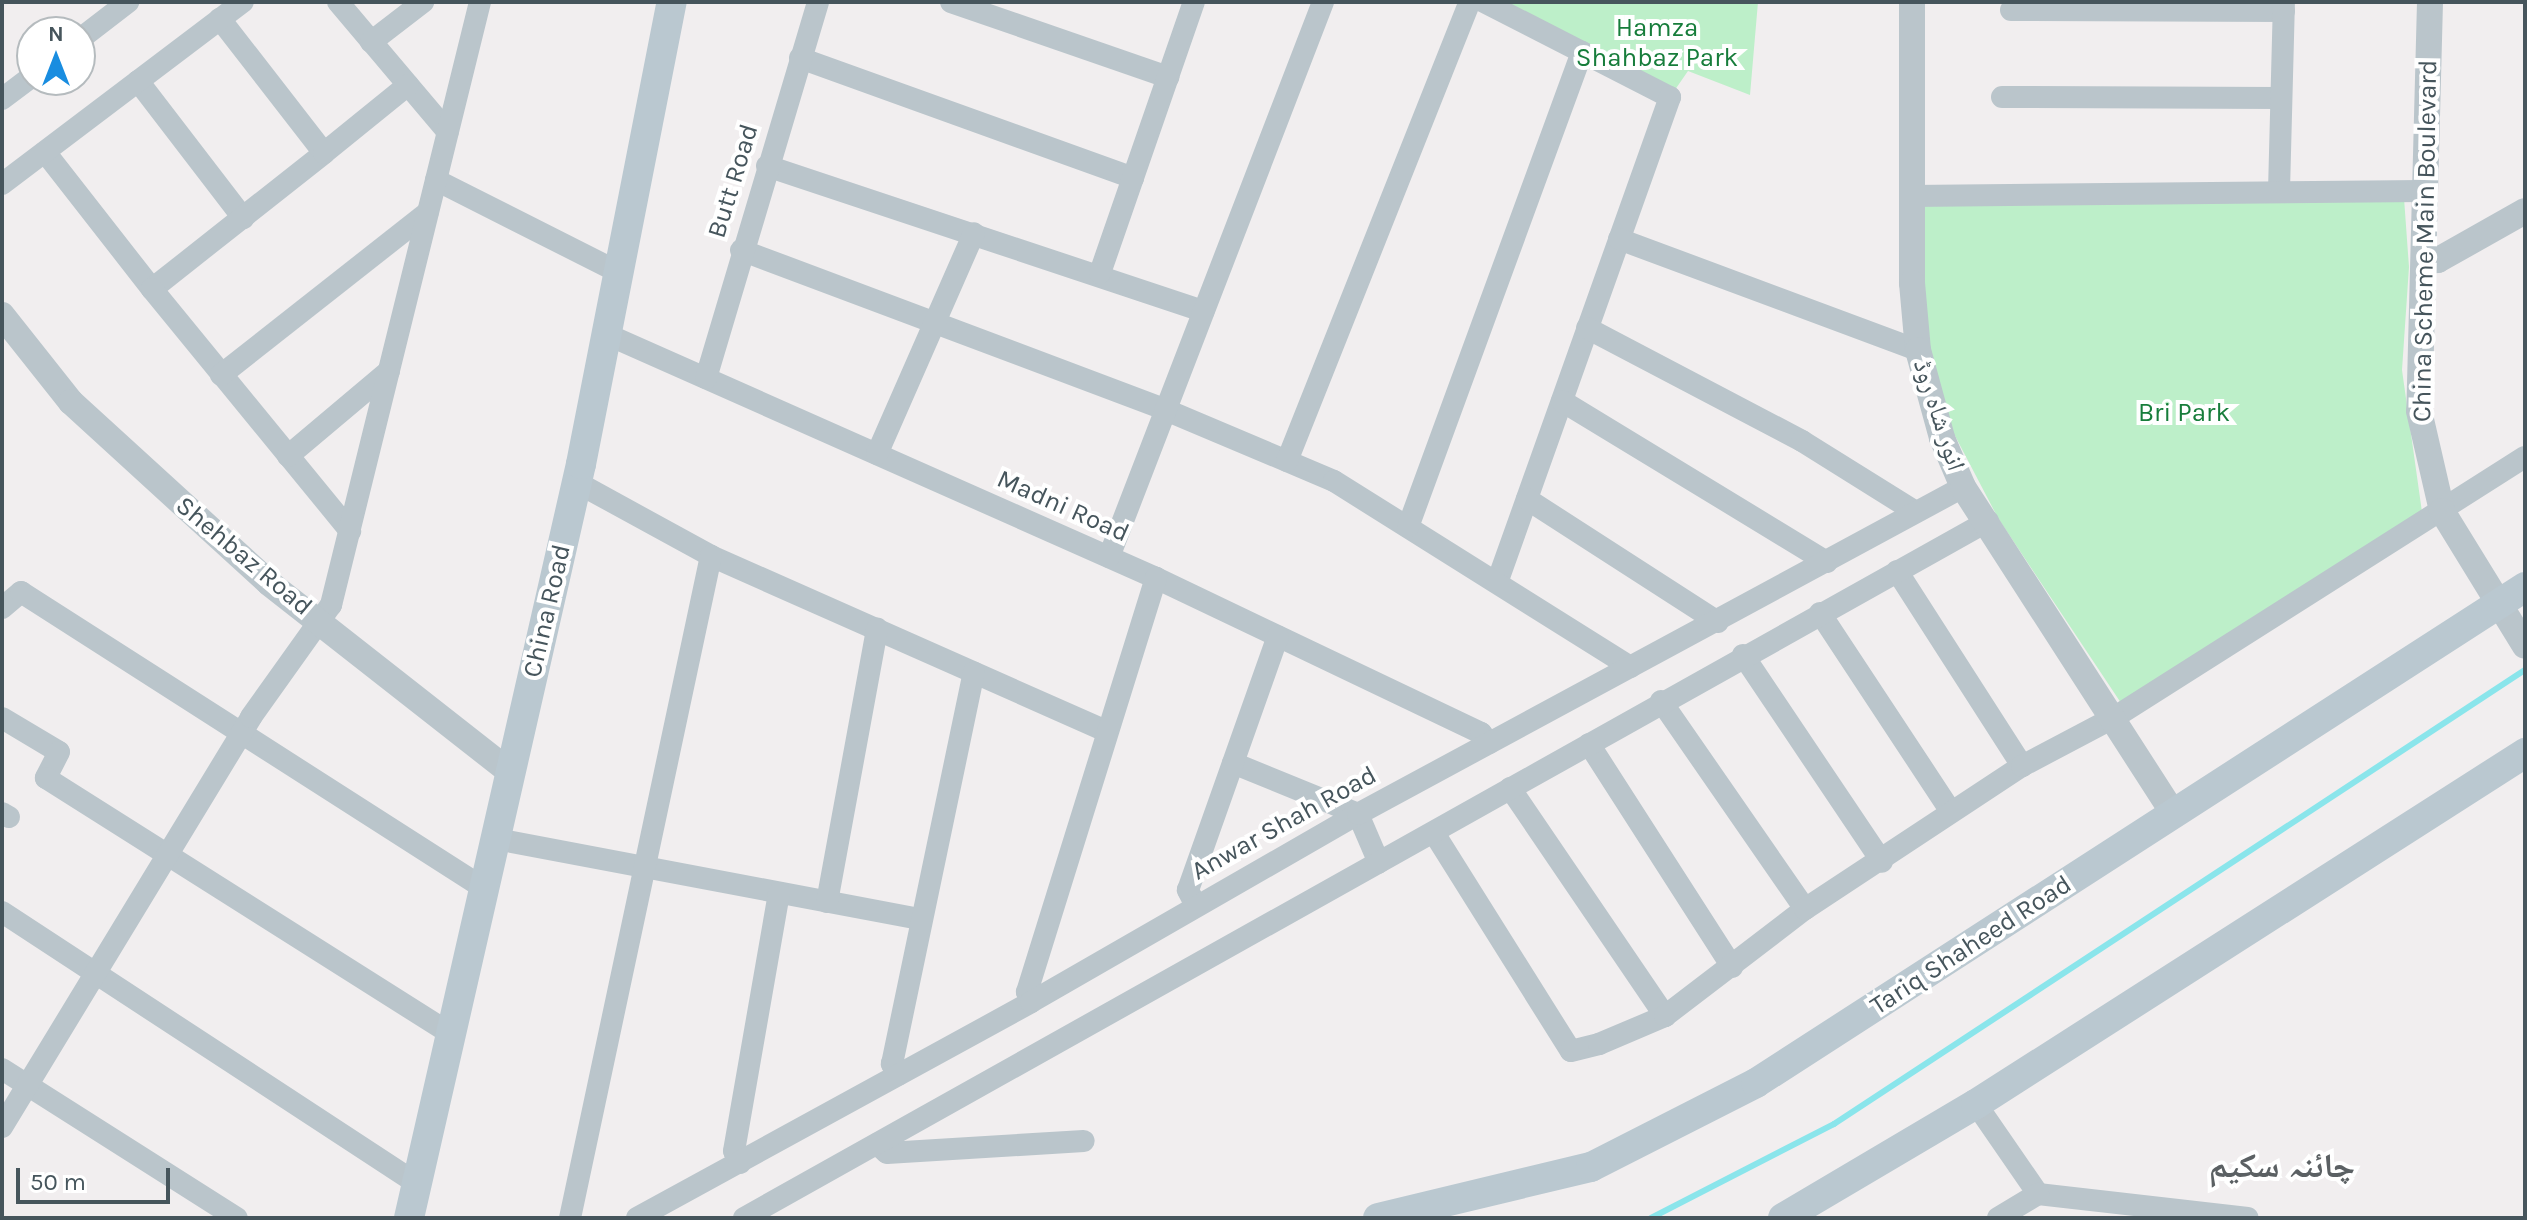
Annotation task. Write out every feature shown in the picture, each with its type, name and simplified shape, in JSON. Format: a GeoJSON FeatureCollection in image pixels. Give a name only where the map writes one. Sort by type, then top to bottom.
{"type":"FeatureCollection","features":[{"type":"Feature","properties":{"kind":"main road","name":"China Road"},"geometry":{"type":"LineString","coordinates":[[409,1218],[576,482],[672,2]]}},
{"type":"Feature","properties":{"kind":"main road","name":"Tariq Shaheed Road"},"geometry":{"type":"LineString","coordinates":[[1378,1218],[1591,1167],[1671,1129],[1756,1083],[2174,814],[2512,626],[2525,587]]}},
{"type":"Feature","properties":{"kind":"main road"},"geometry":{"type":"LineString","coordinates":[[1783,1218],[1976,1104],[2525,753]]}},
{"type":"Feature","properties":{"kind":"street"},"geometry":{"type":"LineString","coordinates":[[96,27],[128,2]]}},
{"type":"Feature","properties":{"kind":"street"},"geometry":{"type":"LineString","coordinates":[[338,2],[448,132]]}},
{"type":"Feature","properties":{"kind":"street"},"geometry":{"type":"LineString","coordinates":[[371,42],[423,2]]}},
{"type":"Feature","properties":{"kind":"street"},"geometry":{"type":"LineString","coordinates":[[2,1127],[239,736],[331,605],[480,2]]}},
{"type":"Feature","properties":{"kind":"street","name":"Butt Road"},"geometry":{"type":"LineString","coordinates":[[706,378],[741,250],[818,2]]}},
{"type":"Feature","properties":{"kind":"street"},"geometry":{"type":"LineString","coordinates":[[951,2],[1168,77]]}},
{"type":"Feature","properties":{"kind":"street"},"geometry":{"type":"LineString","coordinates":[[1100,273],[1194,2]]}},
{"type":"Feature","properties":{"kind":"street"},"geometry":{"type":"LineString","coordinates":[[1109,557],[1323,2]]}},
{"type":"Feature","properties":{"kind":"street"},"geometry":{"type":"LineString","coordinates":[[1287,461],[1470,2]]}},
{"type":"Feature","properties":{"kind":"street"},"geometry":{"type":"LineString","coordinates":[[1484,2],[1670,97],[1498,580]]}},
{"type":"Feature","properties":{"kind":"street","name":"انور شاہ روڈ"},"geometry":{"type":"LineString","coordinates":[[1912,2],[1911,196],[1918,350],[1942,438],[1963,487],[2115,717],[2174,814]]}},
{"type":"Feature","properties":{"kind":"street","name":"China Scheme Main Boulevard"},"geometry":{"type":"LineString","coordinates":[[2430,2],[2419,411],[2429,472],[2442,511],[2512,626]]}},
{"type":"Feature","properties":{"kind":"street"},"geometry":{"type":"LineString","coordinates":[[2011,10],[2284,7],[2279,191]]}},
{"type":"Feature","properties":{"kind":"street"},"geometry":{"type":"LineString","coordinates":[[2,184],[231,8],[324,153]]}},
{"type":"Feature","properties":{"kind":"street"},"geometry":{"type":"LineString","coordinates":[[1408,527],[1582,52]]}},
{"type":"Feature","properties":{"kind":"street"},"geometry":{"type":"LineString","coordinates":[[800,58],[1133,178]]}},
{"type":"Feature","properties":{"kind":"street"},"geometry":{"type":"LineString","coordinates":[[138,81],[243,218]]}},
{"type":"Feature","properties":{"kind":"street"},"geometry":{"type":"LineString","coordinates":[[152,289],[408,85]]}},
{"type":"Feature","properties":{"kind":"street"},"geometry":{"type":"LineString","coordinates":[[2002,97],[2280,98]]}},
{"type":"Feature","properties":{"kind":"street"},"geometry":{"type":"LineString","coordinates":[[45,152],[221,375],[350,531]]}},
{"type":"Feature","properties":{"kind":"street"},"geometry":{"type":"LineString","coordinates":[[767,166],[1100,273],[1204,311]]}},
{"type":"Feature","properties":{"kind":"street"},"geometry":{"type":"LineString","coordinates":[[436,180],[618,272]]}},
{"type":"Feature","properties":{"kind":"street"},"geometry":{"type":"LineString","coordinates":[[1911,196],[2423,191]]}},
{"type":"Feature","properties":{"kind":"street"},"geometry":{"type":"LineString","coordinates":[[2424,261],[2438,260],[2525,211]]}},
{"type":"Feature","properties":{"kind":"street"},"geometry":{"type":"LineString","coordinates":[[221,375],[428,212]]}},
{"type":"Feature","properties":{"kind":"street"},"geometry":{"type":"LineString","coordinates":[[877,454],[974,233]]}},
{"type":"Feature","properties":{"kind":"street"},"geometry":{"type":"LineString","coordinates":[[1619,239],[1918,350]]}},
{"type":"Feature","properties":{"kind":"street"},"geometry":{"type":"LineString","coordinates":[[741,250],[1166,410],[1334,481],[1498,580],[1631,667]]}},
{"type":"Feature","properties":{"kind":"street","name":"Shehbaz Road"},"geometry":{"type":"LineString","coordinates":[[2,315],[71,402],[269,583],[511,773]]}},
{"type":"Feature","properties":{"kind":"street"},"geometry":{"type":"LineString","coordinates":[[1587,328],[1802,441],[1914,511]]}},
{"type":"Feature","properties":{"kind":"street","name":"Madni Road"},"geometry":{"type":"LineString","coordinates":[[606,334],[1156,578],[1481,733],[1489,743]]}},
{"type":"Feature","properties":{"kind":"street"},"geometry":{"type":"LineString","coordinates":[[288,456],[389,371]]}},
{"type":"Feature","properties":{"kind":"street"},"geometry":{"type":"LineString","coordinates":[[1562,401],[1827,562]]}},
{"type":"Feature","properties":{"kind":"street"},"geometry":{"type":"LineString","coordinates":[[1434,833],[1571,1051],[1665,1016],[1805,909],[1882,862],[1951,812],[2022,766],[2115,717],[2525,457]]}},
{"type":"Feature","properties":{"kind":"street"},"geometry":{"type":"LineString","coordinates":[[576,482],[711,556],[1105,731]]}},
{"type":"Feature","properties":{"kind":"street","name":"Anwar Shah Road"},"geometry":{"type":"LineString","coordinates":[[637,1218],[1031,1002],[1195,904],[1358,814],[1963,487]]}},
{"type":"Feature","properties":{"kind":"street"},"geometry":{"type":"LineString","coordinates":[[1527,499],[1718,622]]}},
{"type":"Feature","properties":{"kind":"street"},"geometry":{"type":"LineString","coordinates":[[744,1218],[1434,833],[1743,655],[1988,521]]}},
{"type":"Feature","properties":{"kind":"street"},"geometry":{"type":"LineString","coordinates":[[570,1218],[642,868],[711,556]]}},
{"type":"Feature","properties":{"kind":"street"},"geometry":{"type":"LineString","coordinates":[[1897,571],[2022,766]]}},
{"type":"Feature","properties":{"kind":"street"},"geometry":{"type":"LineString","coordinates":[[1031,1002],[1027,992],[1105,731],[1156,578]]}},
{"type":"Feature","properties":{"kind":"street"},"geometry":{"type":"LineString","coordinates":[[2,608],[21,592],[239,736],[485,889]]}},
{"type":"Feature","properties":{"kind":"street"},"geometry":{"type":"LineString","coordinates":[[1820,613],[1951,812]]}},
{"type":"Feature","properties":{"kind":"street"},"geometry":{"type":"LineString","coordinates":[[827,902],[877,629]]}},
{"type":"Feature","properties":{"kind":"street"},"geometry":{"type":"LineString","coordinates":[[1195,904],[1188,890],[1278,636]]}},
{"type":"Feature","properties":{"kind":"street"},"geometry":{"type":"LineString","coordinates":[[1743,655],[1882,862]]}},
{"type":"Feature","properties":{"kind":"street"},"geometry":{"type":"LineString","coordinates":[[898,1075],[892,1064],[974,673]]}},
{"type":"Feature","properties":{"kind":"street"},"geometry":{"type":"LineString","coordinates":[[1661,701],[1805,909]]}},
{"type":"Feature","properties":{"kind":"street"},"geometry":{"type":"LineString","coordinates":[[2,718],[59,752],[46,778],[166,857],[452,1035]]}},
{"type":"Feature","properties":{"kind":"street"},"geometry":{"type":"LineString","coordinates":[[1589,744],[1732,967]]}},
{"type":"Feature","properties":{"kind":"street"},"geometry":{"type":"LineString","coordinates":[[1233,763],[1358,814],[1379,863]]}},
{"type":"Feature","properties":{"kind":"street"},"geometry":{"type":"LineString","coordinates":[[1510,788],[1665,1016]]}},
{"type":"Feature","properties":{"kind":"street"},"geometry":{"type":"LineString","coordinates":[[496,839],[920,919]]}},
{"type":"Feature","properties":{"kind":"street"},"geometry":{"type":"LineString","coordinates":[[740,1163],[734,1151],[779,893]]}},
{"type":"Feature","properties":{"kind":"street"},"geometry":{"type":"LineString","coordinates":[[2,912],[417,1184]]}},
{"type":"Feature","properties":{"kind":"street"},"geometry":{"type":"LineString","coordinates":[[2,1069],[237,1218]]}},
{"type":"Feature","properties":{"kind":"street"},"geometry":{"type":"LineString","coordinates":[[1976,1104],[2038,1194]]}},
{"type":"Feature","properties":{"kind":"street"},"geometry":{"type":"LineString","coordinates":[[877,1144],[887,1153],[1084,1141]]}},
{"type":"Feature","properties":{"kind":"street"},"geometry":{"type":"LineString","coordinates":[[1998,1218],[2038,1194],[2124,1211],[2248,1218]]}},
{"type":"Feature","properties":{"kind":"green space","name":"Hamza Shahbaz Park"},"geometry":{"type":"Polygon","coordinates":[[[1484,2],[1758,2],[1750,95],[1688,71],[1670,97],[1484,2]]]}},
{"type":"Feature","properties":{"kind":"green space","name":"Bri Park"},"geometry":{"type":"Polygon","coordinates":[[[2404,198],[2409,267],[2402,370],[2422,512],[2121,703],[1998,518],[1952,430],[1930,350],[1920,282],[1919,205],[2404,198]]]}},
{"type":"Feature","properties":{"kind":"waterway"},"geometry":{"type":"LineString","coordinates":[[1651,1218],[1834,1124],[2525,670]]}},
{"type":"Feature","properties":{"kind":"district","name":"چائنہ سکیم"},"geometry":{"type":"Point","coordinates":[2282,1167]}}]}
